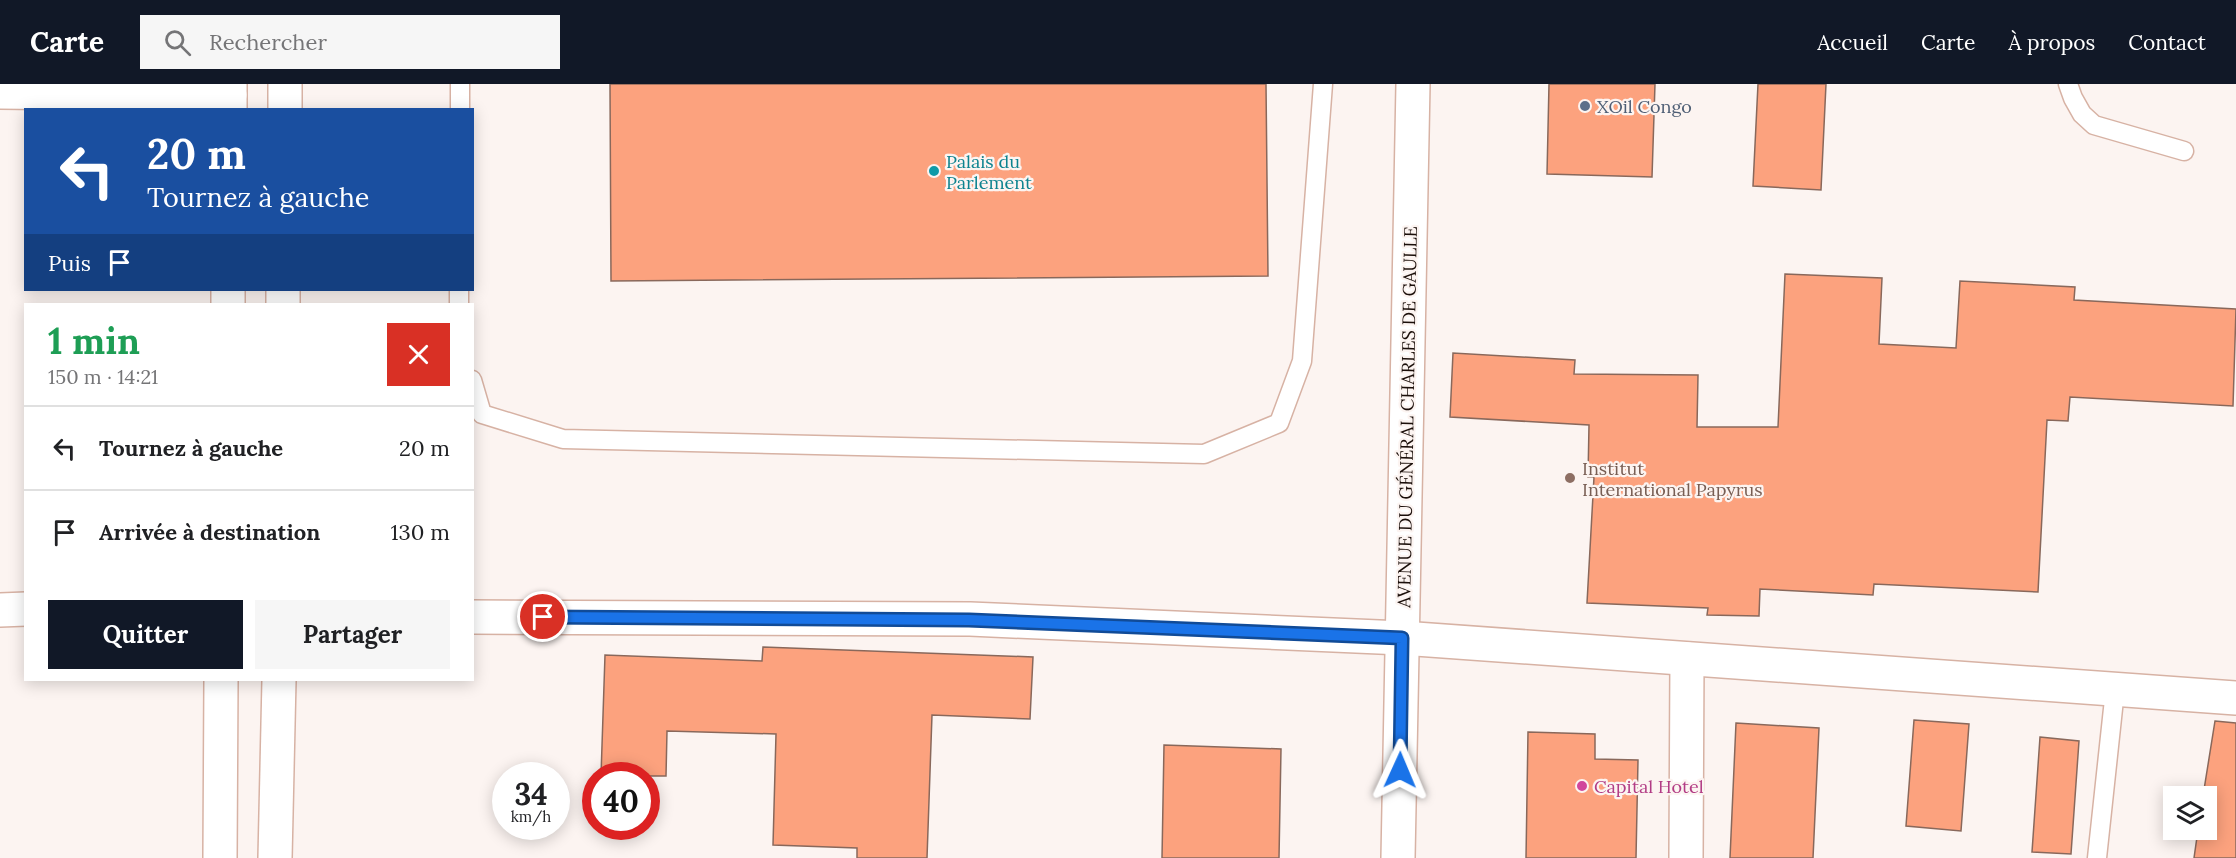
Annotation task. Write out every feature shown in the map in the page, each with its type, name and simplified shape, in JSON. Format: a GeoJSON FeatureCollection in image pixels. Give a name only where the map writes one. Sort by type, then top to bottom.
{"type":"FeatureCollection","features":[{"type":"Feature","properties":{"kind":"street"},"geometry":{"type":"LineString","coordinates":[[285,84],[285,108]]}},
{"type":"Feature","properties":{"kind":"street","name":"AVENUE DU GÉNÉRAL CHARLES DE GAULLE"},"geometry":{"type":"LineString","coordinates":[[1398,858],[1413,84]]}},
{"type":"Feature","properties":{"kind":"street"},"geometry":{"type":"LineString","coordinates":[[0,92],[230,96]]}},
{"type":"Feature","properties":{"kind":"street"},"geometry":{"type":"LineString","coordinates":[[0,610],[24,609]]}},
{"type":"Feature","properties":{"kind":"street"},"geometry":{"type":"LineString","coordinates":[[474,617],[969,620],[1402,638],[2236,698]]}},
{"type":"Feature","properties":{"kind":"street"},"geometry":{"type":"LineString","coordinates":[[1686,858],[1687,659]]}},
{"type":"Feature","properties":{"kind":"street"},"geometry":{"type":"LineString","coordinates":[[220,858],[221,681]]}},
{"type":"Feature","properties":{"kind":"street"},"geometry":{"type":"LineString","coordinates":[[275,858],[279,681]]}},
{"type":"Feature","properties":{"kind":"lane"},"geometry":{"type":"LineString","coordinates":[[460,84],[460,108]]}},
{"type":"Feature","properties":{"kind":"lane"},"geometry":{"type":"LineString","coordinates":[[474,387],[482,414],[563,439],[1204,454],[1279,423],[1302,361],[1323,84]]}},
{"type":"Feature","properties":{"kind":"lane"},"geometry":{"type":"LineString","coordinates":[[2068,84],[2082,114],[2094,125],[2184,151]]}},
{"type":"Feature","properties":{"kind":"lane"},"geometry":{"type":"LineString","coordinates":[[2097,858],[2115,690]]}},
{"type":"Feature","properties":{"kind":"building","name":"Palais du Parlement"},"geometry":{"type":"Polygon","coordinates":[[[610,84],[1266,84],[1268,276],[611,281],[610,84]]]}},
{"type":"Feature","properties":{"kind":"building"},"geometry":{"type":"Polygon","coordinates":[[[1549,84],[1655,84],[1652,177],[1547,174],[1549,84]]]}},
{"type":"Feature","properties":{"kind":"building"},"geometry":{"type":"Polygon","coordinates":[[[1758,84],[1826,84],[1821,190],[1753,186],[1758,84]]]}},
{"type":"Feature","properties":{"kind":"building"},"geometry":{"type":"Polygon","coordinates":[[[1785,274],[1882,278],[1879,344],[1956,348],[1960,281],[2075,287],[2074,300],[2236,309],[2233,406],[2070,397],[2068,421],[2047,420],[2038,592],[1874,584],[1873,595],[1760,589],[1759,616],[1707,615],[1708,608],[1587,603],[1594,477],[1588,477],[1589,425],[1450,417],[1453,353],[1575,360],[1574,374],[1698,375],[1697,427],[1778,427],[1785,274]]]}},
{"type":"Feature","properties":{"kind":"building"},"geometry":{"type":"Polygon","coordinates":[[[763,647],[1033,657],[1030,719],[932,715],[927,858],[857,858],[857,848],[773,845],[776,734],[667,731],[666,776],[660,776],[660,762],[601,762],[605,655],[762,661],[763,647]]]}},
{"type":"Feature","properties":{"kind":"building"},"geometry":{"type":"Polygon","coordinates":[[[1914,720],[1969,724],[1961,831],[1906,826],[1914,720]]]}},
{"type":"Feature","properties":{"kind":"building"},"geometry":{"type":"Polygon","coordinates":[[[2215,721],[2236,723],[2236,858],[2194,858],[2197,840],[2217,840],[2217,786],[2205,786],[2215,721]]]}},
{"type":"Feature","properties":{"kind":"building"},"geometry":{"type":"Polygon","coordinates":[[[1736,723],[1819,728],[1813,858],[1730,858],[1736,723]]]}},
{"type":"Feature","properties":{"kind":"building","name":"Capital Hotel"},"geometry":{"type":"Polygon","coordinates":[[[1528,732],[1595,734],[1595,759],[1638,760],[1636,858],[1526,858],[1528,732]]]}},
{"type":"Feature","properties":{"kind":"building"},"geometry":{"type":"Polygon","coordinates":[[[2040,737],[2079,741],[2071,854],[2032,852],[2040,737]]]}},
{"type":"Feature","properties":{"kind":"building"},"geometry":{"type":"Polygon","coordinates":[[[1164,745],[1281,749],[1279,858],[1162,858],[1164,745]]]}},
{"type":"Feature","properties":{"kind":"place","name":"XOil Congo"},"geometry":{"type":"Point","coordinates":[1585,106]}},
{"type":"Feature","properties":{"kind":"place","name":"Palais du Parlement"},"geometry":{"type":"Point","coordinates":[934,171]}},
{"type":"Feature","properties":{"kind":"place","name":"Institut International Papyrus"},"geometry":{"type":"Point","coordinates":[1570,478]}},
{"type":"Feature","properties":{"kind":"place","name":"Capital Hotel"},"geometry":{"type":"Point","coordinates":[1582,786]}},
{"type":"Feature","properties":{"kind":"route"},"geometry":{"type":"LineString","coordinates":[[543,617],[969,620],[1402,638],[1400,770]]}}]}
